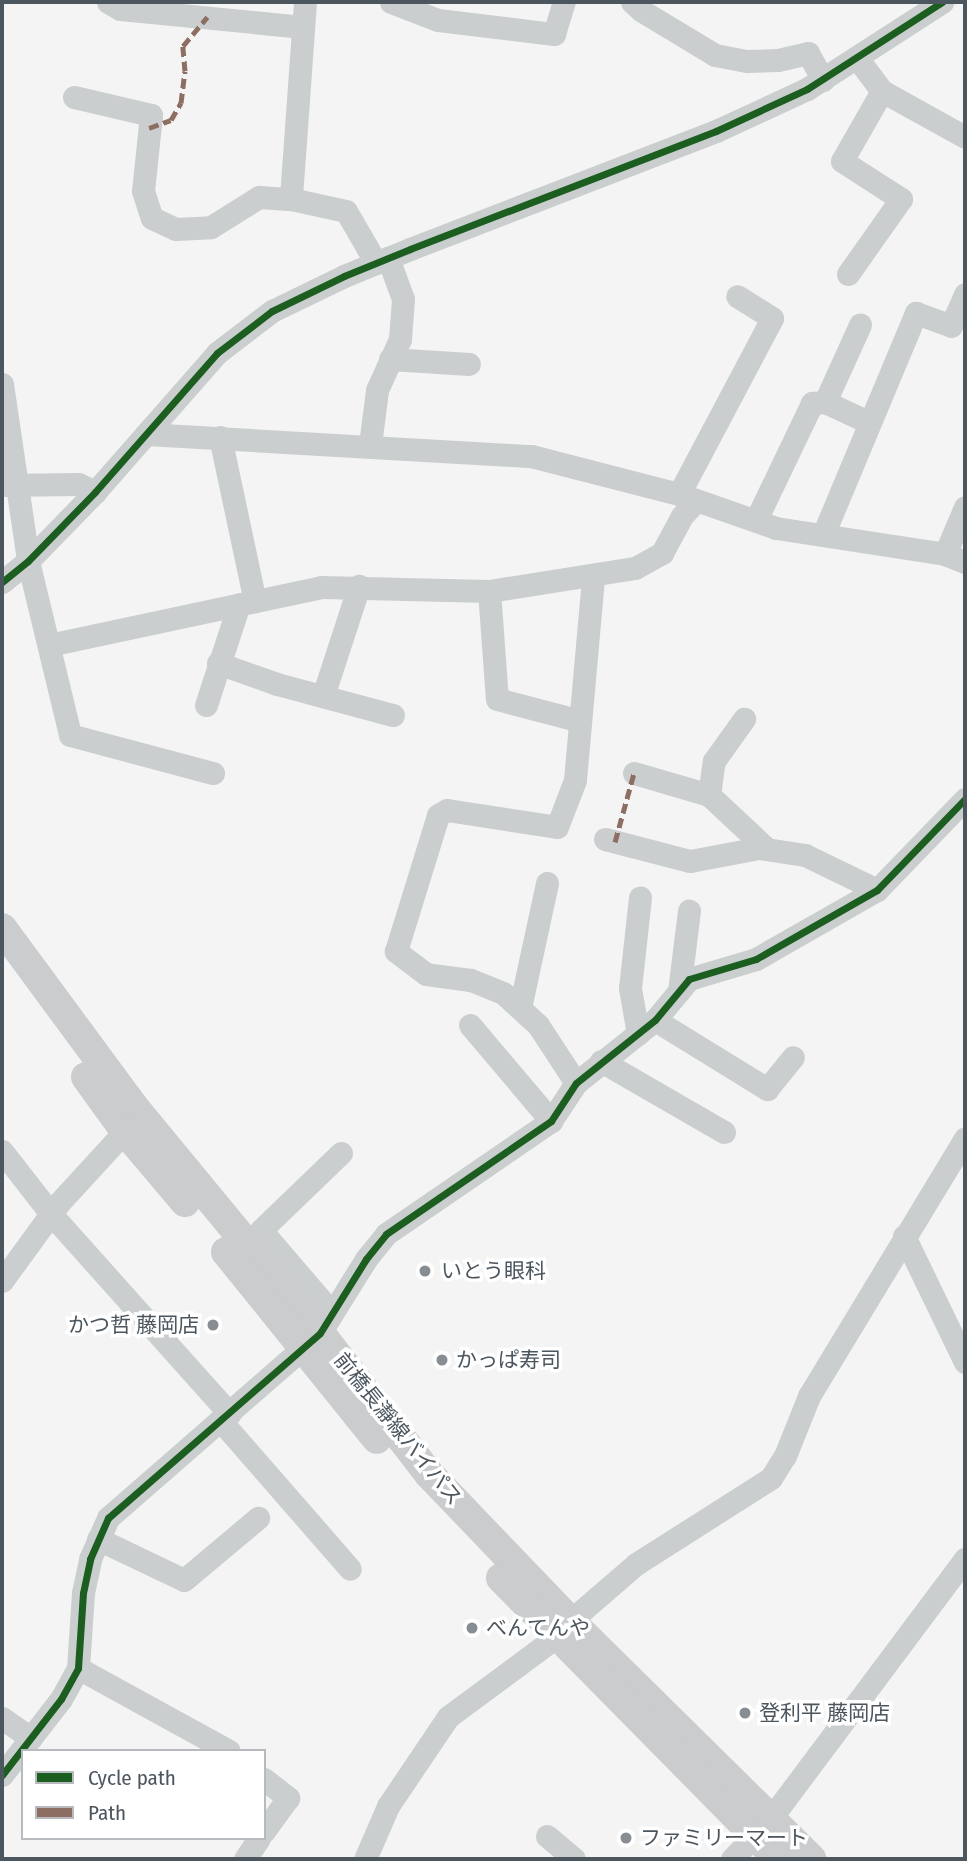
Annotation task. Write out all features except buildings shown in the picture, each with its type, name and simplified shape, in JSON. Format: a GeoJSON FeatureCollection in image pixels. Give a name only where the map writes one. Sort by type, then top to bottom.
{"type":"FeatureCollection","features":[{"type":"Feature","properties":{"kind":"main road","name":"前橋長瀞線バイパス"},"geometry":{"type":"LineString","coordinates":[[2,928],[134,1107],[319,1332],[416,1487],[763,1827],[811,1859]]}},
{"type":"Feature","properties":{"kind":"main road","name":"前橋長瀞線バイパス"},"geometry":{"type":"LineString","coordinates":[[2,961],[125,1130],[319,1332]]}},
{"type":"Feature","properties":{"kind":"main road","name":"前橋長瀞線バイパス"},"geometry":{"type":"LineString","coordinates":[[763,1827],[778,1859]]}},
{"type":"Feature","properties":{"kind":"street"},"geometry":{"type":"LineString","coordinates":[[108,2],[120,9],[303,27]]}},
{"type":"Feature","properties":{"kind":"street"},"geometry":{"type":"LineString","coordinates":[[291,199],[305,2]]}},
{"type":"Feature","properties":{"kind":"street"},"geometry":{"type":"LineString","coordinates":[[391,2],[438,20],[554,34],[564,2]]}},
{"type":"Feature","properties":{"kind":"street"},"geometry":{"type":"LineString","coordinates":[[632,2],[642,11],[715,55],[747,61],[778,60],[808,53],[822,79]]}},
{"type":"Feature","properties":{"kind":"street"},"geometry":{"type":"LineString","coordinates":[[2,583],[28,561],[95,492],[217,353],[272,311],[382,260],[716,131],[822,79],[942,2]]}},
{"type":"Feature","properties":{"kind":"street"},"geometry":{"type":"LineString","coordinates":[[857,58],[883,90],[965,137]]}},
{"type":"Feature","properties":{"kind":"street"},"geometry":{"type":"LineString","coordinates":[[848,274],[901,199],[842,161],[883,90]]}},
{"type":"Feature","properties":{"kind":"street"},"geometry":{"type":"LineString","coordinates":[[74,97],[151,115],[144,191],[152,218],[176,229],[211,227],[259,197],[291,199],[346,211],[382,260],[403,299],[400,339],[377,390],[370,445]]}},
{"type":"Feature","properties":{"kind":"street"},"geometry":{"type":"LineString","coordinates":[[822,535],[916,313],[951,326],[965,294]]}},
{"type":"Feature","properties":{"kind":"street"},"geometry":{"type":"LineString","coordinates":[[49,645],[321,587],[489,591],[593,577],[635,568],[662,553],[682,516],[687,498],[772,318],[737,296]]}},
{"type":"Feature","properties":{"kind":"street"},"geometry":{"type":"LineString","coordinates":[[825,402],[860,325]]}},
{"type":"Feature","properties":{"kind":"street"},"geometry":{"type":"LineString","coordinates":[[390,359],[468,364]]}},
{"type":"Feature","properties":{"kind":"street"},"geometry":{"type":"LineString","coordinates":[[2,384],[8,485],[70,736],[213,772]]}},
{"type":"Feature","properties":{"kind":"street"},"geometry":{"type":"LineString","coordinates":[[756,520],[812,402],[825,402],[868,422]]}},
{"type":"Feature","properties":{"kind":"street"},"geometry":{"type":"LineString","coordinates":[[146,433],[531,456],[687,498],[776,528],[955,558],[965,507]]}},
{"type":"Feature","properties":{"kind":"street"},"geometry":{"type":"LineString","coordinates":[[206,705],[218,663],[247,602],[220,437]]}},
{"type":"Feature","properties":{"kind":"street"},"geometry":{"type":"LineString","coordinates":[[8,485],[78,484],[95,492]]}},
{"type":"Feature","properties":{"kind":"street"},"geometry":{"type":"LineString","coordinates":[[576,1083],[538,1025],[503,993],[471,980],[426,974],[396,951],[438,815],[447,810],[557,827],[575,780],[593,577]]}},
{"type":"Feature","properties":{"kind":"street"},"geometry":{"type":"LineString","coordinates":[[323,696],[359,586]]}},
{"type":"Feature","properties":{"kind":"street"},"geometry":{"type":"LineString","coordinates":[[489,591],[497,699],[580,721]]}},
{"type":"Feature","properties":{"kind":"street"},"geometry":{"type":"LineString","coordinates":[[218,663],[276,684],[393,715]]}},
{"type":"Feature","properties":{"kind":"street"},"geometry":{"type":"LineString","coordinates":[[709,795],[714,761],[744,719]]}},
{"type":"Feature","properties":{"kind":"street"},"geometry":{"type":"LineString","coordinates":[[634,774],[709,795],[767,849]]}},
{"type":"Feature","properties":{"kind":"street"},"geometry":{"type":"LineString","coordinates":[[22,1749],[61,1699],[78,1668],[83,1593],[98,1539],[107,1518],[319,1332],[386,1234],[551,1121],[576,1083],[647,1027],[689,979],[755,959],[877,890],[965,799]]}},
{"type":"Feature","properties":{"kind":"street"},"geometry":{"type":"LineString","coordinates":[[605,839],[690,861],[759,848],[805,855],[877,890]]}},
{"type":"Feature","properties":{"kind":"street"},"geometry":{"type":"LineString","coordinates":[[520,1008],[547,883]]}},
{"type":"Feature","properties":{"kind":"street"},"geometry":{"type":"LineString","coordinates":[[640,898],[629,988],[647,1027],[767,1089],[793,1057]]}},
{"type":"Feature","properties":{"kind":"street"},"geometry":{"type":"LineString","coordinates":[[679,991],[688,911]]}},
{"type":"Feature","properties":{"kind":"street"},"geometry":{"type":"LineString","coordinates":[[470,1025],[551,1121]]}},
{"type":"Feature","properties":{"kind":"street"},"geometry":{"type":"LineString","coordinates":[[601,1061],[724,1132]]}},
{"type":"Feature","properties":{"kind":"street"},"geometry":{"type":"LineString","coordinates":[[2,1281],[51,1214],[125,1130]]}},
{"type":"Feature","properties":{"kind":"street"},"geometry":{"type":"LineString","coordinates":[[365,1859],[388,1806],[448,1717],[563,1629],[636,1564],[771,1478],[785,1456],[809,1396],[965,1138]]}},
{"type":"Feature","properties":{"kind":"street"},"geometry":{"type":"LineString","coordinates":[[2,1151],[51,1214],[225,1417],[350,1569]]}},
{"type":"Feature","properties":{"kind":"street"},"geometry":{"type":"LineString","coordinates":[[319,1332],[261,1230],[341,1153]]}},
{"type":"Feature","properties":{"kind":"street"},"geometry":{"type":"LineString","coordinates":[[904,1236],[965,1362]]}},
{"type":"Feature","properties":{"kind":"street"},"geometry":{"type":"LineString","coordinates":[[98,1539],[184,1580],[258,1518]]}},
{"type":"Feature","properties":{"kind":"street"},"geometry":{"type":"LineString","coordinates":[[732,1859],[763,1827],[965,1559]]}},
{"type":"Feature","properties":{"kind":"street"},"geometry":{"type":"LineString","coordinates":[[78,1668],[225,1749]]}},
{"type":"Feature","properties":{"kind":"street"},"geometry":{"type":"LineString","coordinates":[[2,1718],[31,1738]]}},
{"type":"Feature","properties":{"kind":"street"},"geometry":{"type":"LineString","coordinates":[[2,1775],[21,1751]]}},
{"type":"Feature","properties":{"kind":"street"},"geometry":{"type":"LineString","coordinates":[[266,1781],[288,1798],[266,1828]]}},
{"type":"Feature","properties":{"kind":"street"},"geometry":{"type":"LineString","coordinates":[[547,1836],[572,1859]]}},
{"type":"Feature","properties":{"kind":"street"},"geometry":{"type":"LineString","coordinates":[[245,1859],[258,1840]]}},
{"type":"Feature","properties":{"kind":"marked path"},"geometry":{"type":"LineString","coordinates":[[149,128],[171,120],[181,103],[185,71],[183,46],[207,17]]}},
{"type":"Feature","properties":{"kind":"marked path"},"geometry":{"type":"LineString","coordinates":[[615,842],[634,773]]}},
{"type":"Feature","properties":{"kind":"cycle path"},"geometry":{"type":"LineString","coordinates":[[2,582],[28,561],[95,492],[217,353],[272,311],[344,276],[410,249],[716,131],[807,89],[942,2]]}},
{"type":"Feature","properties":{"kind":"cycle path"},"geometry":{"type":"LineString","coordinates":[[22,1749],[61,1699],[78,1668],[83,1593],[90,1559],[108,1518],[320,1333],[366,1259],[386,1234],[551,1121],[576,1083],[655,1020],[689,979],[756,959],[877,890],[965,799]]}},
{"type":"Feature","properties":{"kind":"cycle path"},"geometry":{"type":"LineString","coordinates":[[2,1775],[21,1751]]}},
{"type":"Feature","properties":{"kind":"place","name":"いとう眼科"},"geometry":{"type":"Point","coordinates":[425,1271]}},
{"type":"Feature","properties":{"kind":"place","name":"かつ哲 藤岡店"},"geometry":{"type":"Point","coordinates":[213,1325]}},
{"type":"Feature","properties":{"kind":"place","name":"かっぱ寿司"},"geometry":{"type":"Point","coordinates":[442,1360]}},
{"type":"Feature","properties":{"kind":"place","name":"べんてんや"},"geometry":{"type":"Point","coordinates":[472,1628]}},
{"type":"Feature","properties":{"kind":"place","name":"登利平 藤岡店"},"geometry":{"type":"Point","coordinates":[745,1713]}},
{"type":"Feature","properties":{"kind":"place","name":"ファミリーマート"},"geometry":{"type":"Point","coordinates":[626,1838]}}]}
